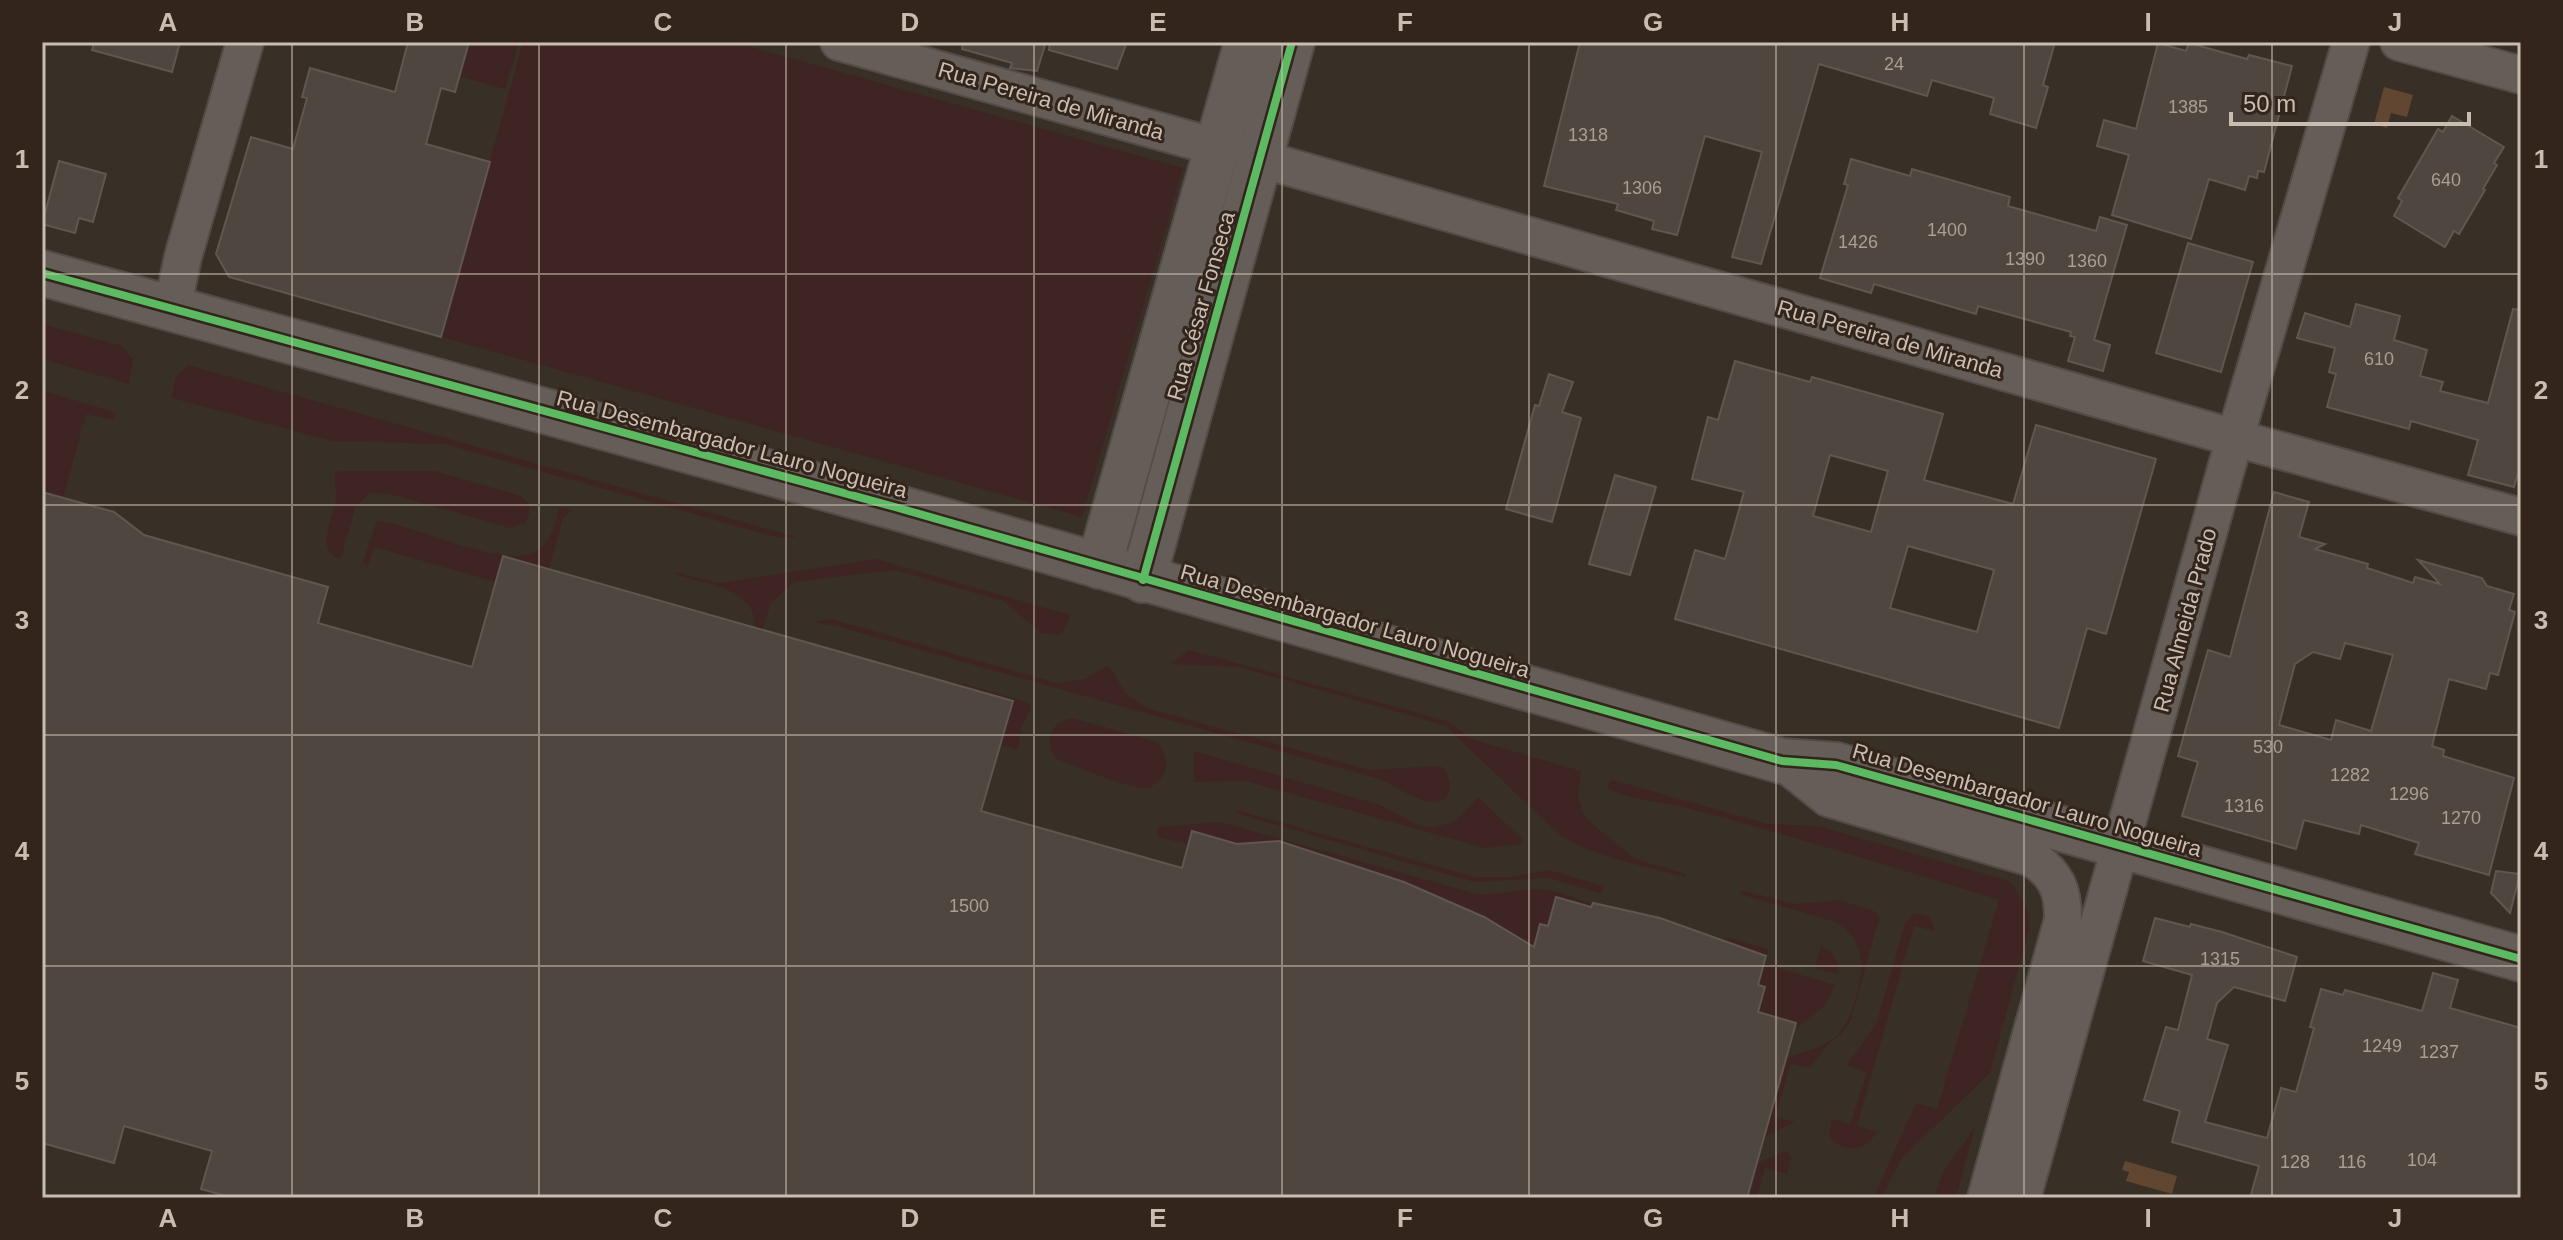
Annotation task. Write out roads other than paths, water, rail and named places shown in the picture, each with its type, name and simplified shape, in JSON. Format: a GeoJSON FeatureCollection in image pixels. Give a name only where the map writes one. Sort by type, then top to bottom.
{"type":"FeatureCollection","features":[{"type":"Feature","properties":{"kind":"street"},"geometry":{"type":"LineString","coordinates":[[172,309],[183,257],[245,42]]}},
{"type":"Feature","properties":{"kind":"street","name":"Rua Pereira de Miranda"},"geometry":{"type":"LineString","coordinates":[[839,42],[1216,147]]}},
{"type":"Feature","properties":{"kind":"street","name":"Rua César Fonseca"},"geometry":{"type":"LineString","coordinates":[[1099,566],[1247,42]]}},
{"type":"Feature","properties":{"kind":"street","name":"Rua César Fonseca"},"geometry":{"type":"LineString","coordinates":[[1143,580],[1292,42]]}},
{"type":"Feature","properties":{"kind":"street","name":"Rua Almeida Prado"},"geometry":{"type":"LineString","coordinates":[[2022,1198],[2235,438],[2351,42]]}},
{"type":"Feature","properties":{"kind":"street"},"geometry":{"type":"LineString","coordinates":[[2399,42],[2521,75]]}},
{"type":"Feature","properties":{"kind":"street","name":"Rua Pereira de Miranda"},"geometry":{"type":"LineString","coordinates":[[1261,159],[2521,517]]}},
{"type":"Feature","properties":{"kind":"street","name":"Rua Desembargador Lauro Nogueira"},"geometry":{"type":"LineString","coordinates":[[42,273],[895,507],[1782,761],[1836,765],[2521,959]]}},
{"type":"Feature","properties":{"kind":"street","name":"Rua Desembargador Lauro Nogueira"},"geometry":{"type":"LineString","coordinates":[[1782,761],[1828,798],[2032,858],[2060,888],[2064,900],[2063,919],[1986,1198]]}}]}
